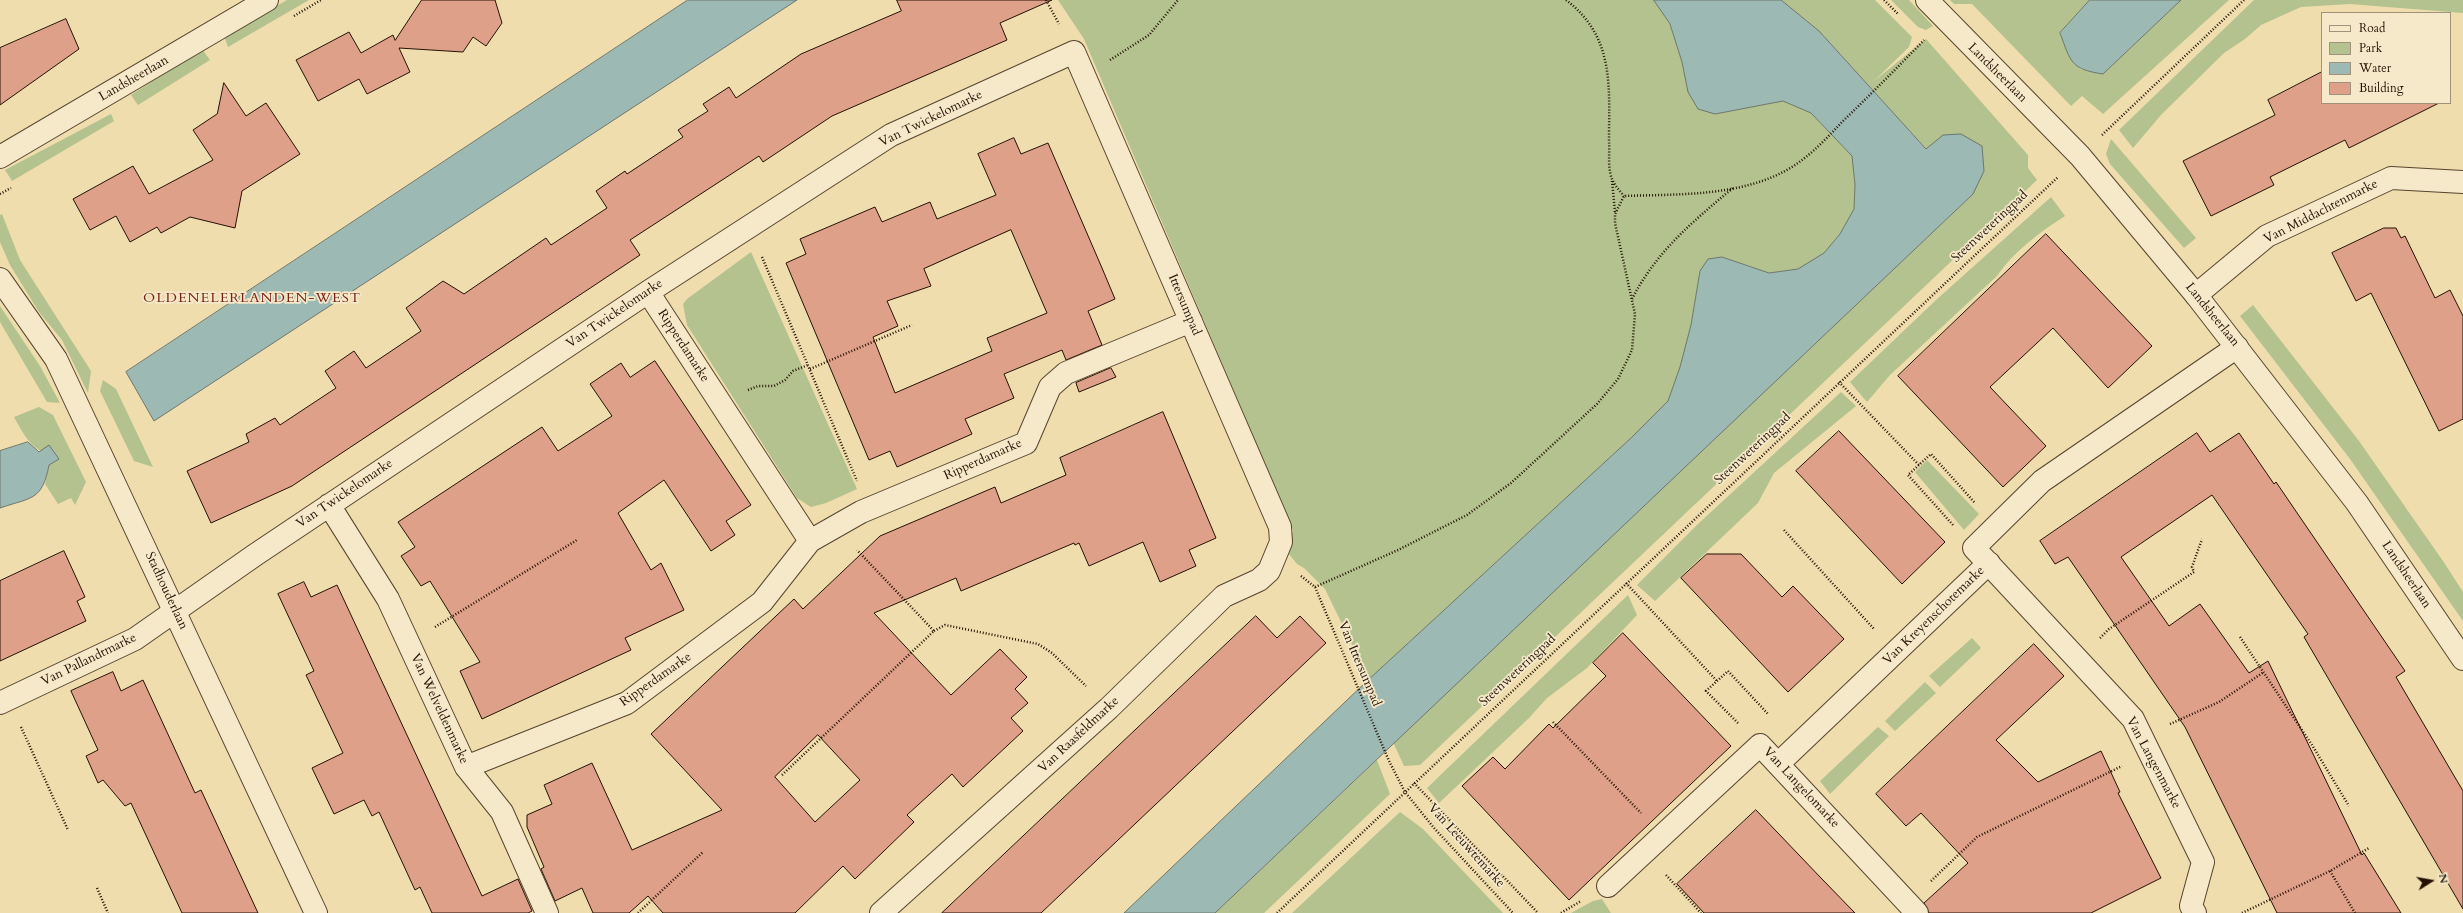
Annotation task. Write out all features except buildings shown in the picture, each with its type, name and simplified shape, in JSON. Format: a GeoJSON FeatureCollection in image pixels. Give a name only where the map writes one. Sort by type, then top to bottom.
{"type":"FeatureCollection","features":[{"type":"Feature","properties":{"kind":"street","name":"Landsheerlaan"},"geometry":{"type":"LineString","coordinates":[[0,157],[267,0]]}},
{"type":"Feature","properties":{"kind":"street","name":"Landsheerlaan"},"geometry":{"type":"LineString","coordinates":[[1927,0],[2080,156],[2196,295],[2357,503],[2463,658]]}},
{"type":"Feature","properties":{"kind":"street","name":"Ittersumpad"},"geometry":{"type":"LineString","coordinates":[[1074,52],[1280,527],[1281,542],[1276,559]]}},
{"type":"Feature","properties":{"kind":"street","name":"Van Twickelomarke"},"geometry":{"type":"LineString","coordinates":[[175,611],[329,505],[648,292],[891,136],[1074,52]]}},
{"type":"Feature","properties":{"kind":"street","name":"Van Middachtenmarke"},"geometry":{"type":"LineString","coordinates":[[2196,295],[2267,236],[2391,178],[2463,182]]}},
{"type":"Feature","properties":{"kind":"street","name":"Stadhouderlaan"},"geometry":{"type":"LineString","coordinates":[[0,279],[56,359],[316,913]]}},
{"type":"Feature","properties":{"kind":"street","name":"Ripperdamarke"},"geometry":{"type":"LineString","coordinates":[[648,292],[810,541]]}},
{"type":"Feature","properties":{"kind":"street","name":"Ripperdamarke"},"geometry":{"type":"LineString","coordinates":[[466,767],[627,703],[762,602],[810,541],[869,509],[1026,443],[1050,387],[1066,374],[1191,321]]}},
{"type":"Feature","properties":{"kind":"street","name":"Van Kreyenschotemarke"},"geometry":{"type":"LineString","coordinates":[[1779,763],[1798,747],[1896,652],[1981,556],[1996,526],[2042,481],[2237,347]]}},
{"type":"Feature","properties":{"kind":"street","name":"Van Welveldenmarke"},"geometry":{"type":"LineString","coordinates":[[329,505],[388,599],[466,767],[502,812],[547,913]]}},
{"type":"Feature","properties":{"kind":"street","name":"Van Langenmarke"},"geometry":{"type":"LineString","coordinates":[[1981,556],[2133,719],[2203,862],[2187,911]]}},
{"type":"Feature","properties":{"kind":"street","name":"Van Raasfeldmarke"},"geometry":{"type":"LineString","coordinates":[[881,913],[1109,708],[1224,596],[1259,580],[1269,571],[1276,559]]}},
{"type":"Feature","properties":{"kind":"street","name":"Van Pallandtmarke"},"geometry":{"type":"LineString","coordinates":[[4,701],[135,638],[175,611]]}},
{"type":"Feature","properties":{"kind":"street","name":"Van Langelomarke"},"geometry":{"type":"LineString","coordinates":[[1608,886],[1760,745],[1779,763],[1912,908]]}},
{"type":"Feature","properties":{"kind":"path"},"geometry":{"type":"LineString","coordinates":[[1084,74],[1149,35],[1178,0]]}},
{"type":"Feature","properties":{"kind":"path"},"geometry":{"type":"LineString","coordinates":[[1276,559],[1315,586],[1433,533],[1467,515],[1511,483],[1597,404],[1618,379],[1632,350],[1635,314],[1618,241],[1615,214],[1610,164],[1609,75],[1604,49],[1590,24],[1578,9],[1566,0]]}},
{"type":"Feature","properties":{"kind":"path","name":"Steenweteringpad"},"geometry":{"type":"LineString","coordinates":[[1277,913],[2244,0]]}},
{"type":"Feature","properties":{"kind":"path"},"geometry":{"type":"LineString","coordinates":[[1624,196],[1688,194],[1733,188],[1760,181],[1792,167],[1821,143],[1886,80]]}},
{"type":"Feature","properties":{"kind":"path"},"geometry":{"type":"LineString","coordinates":[[1612,180],[1624,196]]}},
{"type":"Feature","properties":{"kind":"path"},"geometry":{"type":"LineString","coordinates":[[1632,299],[1641,281],[1658,257],[1677,236],[1733,188]]}},
{"type":"Feature","properties":{"kind":"path"},"geometry":{"type":"LineString","coordinates":[[1615,214],[1624,196]]}},
{"type":"Feature","properties":{"kind":"path"},"geometry":{"type":"LineString","coordinates":[[749,227],[869,509]]}},
{"type":"Feature","properties":{"kind":"path"},"geometry":{"type":"LineString","coordinates":[[810,369],[912,325]]}},
{"type":"Feature","properties":{"kind":"path"},"geometry":{"type":"LineString","coordinates":[[723,407],[742,392],[758,386],[774,386],[785,380],[793,371],[808,365]]}},
{"type":"Feature","properties":{"kind":"path"},"geometry":{"type":"LineString","coordinates":[[1839,382],[1919,465]]}},
{"type":"Feature","properties":{"kind":"path"},"geometry":{"type":"LineString","coordinates":[[1981,556],[1908,475],[1931,454],[1996,526]]}},
{"type":"Feature","properties":{"kind":"path"},"geometry":{"type":"LineString","coordinates":[[835,527],[934,631]]}},
{"type":"Feature","properties":{"kind":"path"},"geometry":{"type":"LineString","coordinates":[[1784,530],[1896,652]]}},
{"type":"Feature","properties":{"kind":"path"},"geometry":{"type":"LineString","coordinates":[[2078,660],[2109,629],[2194,572],[2192,567],[2202,539]]}},
{"type":"Feature","properties":{"kind":"path"},"geometry":{"type":"LineString","coordinates":[[408,642],[432,629],[577,540]]}},
{"type":"Feature","properties":{"kind":"path"},"geometry":{"type":"LineString","coordinates":[[1626,583],[1717,681]]}},
{"type":"Feature","properties":{"kind":"path","name":"Van Ittersumpad"},"geometry":{"type":"LineString","coordinates":[[1315,586],[1389,761],[1405,792]]}},
{"type":"Feature","properties":{"kind":"path"},"geometry":{"type":"LineString","coordinates":[[782,775],[934,631],[945,624],[1038,644],[1052,653],[1109,708]]}},
{"type":"Feature","properties":{"kind":"path"},"geometry":{"type":"LineString","coordinates":[[2240,637],[2350,806]]}},
{"type":"Feature","properties":{"kind":"path"},"geometry":{"type":"LineString","coordinates":[[1760,745],[1706,691],[1728,671],[1798,747]]}},
{"type":"Feature","properties":{"kind":"path"},"geometry":{"type":"LineString","coordinates":[[1912,908],[1978,837],[2146,745],[2219,702],[2264,672]]}},
{"type":"Feature","properties":{"kind":"path"},"geometry":{"type":"LineString","coordinates":[[4,701],[68,830]]}},
{"type":"Feature","properties":{"kind":"path"},"geometry":{"type":"LineString","coordinates":[[1553,722],[1663,835]]}},
{"type":"Feature","properties":{"kind":"path"},"geometry":{"type":"LineString","coordinates":[[1414,783],[1538,913]]}},
{"type":"Feature","properties":{"kind":"path","name":"Van Leeuwtemarke"},"geometry":{"type":"LineString","coordinates":[[1405,792],[1434,828],[1513,913]]}},
{"type":"Feature","properties":{"kind":"path"},"geometry":{"type":"LineString","coordinates":[[2242,913],[2330,871],[2368,848]]}},
{"type":"Feature","properties":{"kind":"path"},"geometry":{"type":"LineString","coordinates":[[638,913],[703,852]]}},
{"type":"Feature","properties":{"kind":"path"},"geometry":{"type":"LineString","coordinates":[[1644,852],[1701,913]]}},
{"type":"Feature","properties":{"kind":"path"},"geometry":{"type":"LineString","coordinates":[[2330,871],[2355,913]]}},
{"type":"Feature","properties":{"kind":"path"},"geometry":{"type":"LineString","coordinates":[[97,888],[108,913]]}},
{"type":"Feature","properties":{"kind":"green space"},"geometry":{"type":"Polygon","coordinates":[[[287,0],[309,0],[228,47],[224,36],[287,0]]]}},
{"type":"Feature","properties":{"kind":"green space"},"geometry":{"type":"Polygon","coordinates":[[[1058,0],[1654,0],[1670,24],[1682,62],[1688,92],[1715,114],[1783,101],[1811,113],[1852,156],[1855,185],[1854,209],[1840,234],[1824,253],[1812,262],[1798,269],[1769,273],[1722,257],[1700,271],[1691,325],[1680,367],[1668,401],[1631,438],[1367,681],[1360,661],[1325,589],[1304,568],[1297,564],[1289,554],[1293,530],[1084,39],[1058,0]]]}},
{"type":"Feature","properties":{"kind":"green space"},"geometry":{"type":"Polygon","coordinates":[[[1781,0],[1875,0],[1912,37],[1909,47],[1874,81],[1926,39],[2028,155],[2028,168],[2037,180],[1420,765],[1404,766],[1393,742],[1973,194],[1926,149],[1819,31],[1781,0]]]}},
{"type":"Feature","properties":{"kind":"green space"},"geometry":{"type":"Polygon","coordinates":[[[1891,0],[1909,0],[1933,26],[1926,30],[1918,27],[1891,0]]]}},
{"type":"Feature","properties":{"kind":"green space"},"geometry":{"type":"Polygon","coordinates":[[[1950,0],[2090,0],[2060,33],[2080,69],[2103,74],[2181,0],[2229,0],[2103,114],[2082,96],[2071,106],[1972,4],[1954,4],[1950,0]]]}},
{"type":"Feature","properties":{"kind":"green space"},"geometry":{"type":"Polygon","coordinates":[[[2254,0],[2463,0],[2463,13],[2350,4],[2301,7],[2261,25],[2245,39],[2224,53],[2161,115],[2133,148],[2119,130],[2254,0]]]}},
{"type":"Feature","properties":{"kind":"green space"},"geometry":{"type":"Polygon","coordinates":[[[202,49],[210,60],[138,105],[131,95],[202,49]]]}},
{"type":"Feature","properties":{"kind":"green space"},"geometry":{"type":"Polygon","coordinates":[[[111,114],[114,121],[12,181],[5,170],[111,114]]]}},
{"type":"Feature","properties":{"kind":"green space"},"geometry":{"type":"Polygon","coordinates":[[[2111,139],[2196,238],[2184,248],[2110,164],[2106,154],[2111,139]]]}},
{"type":"Feature","properties":{"kind":"green space"},"geometry":{"type":"Polygon","coordinates":[[[2051,197],[2065,216],[2037,235],[2019,250],[1997,276],[1890,375],[1867,402],[1850,382],[1936,300],[2051,197]]]}},
{"type":"Feature","properties":{"kind":"green space"},"geometry":{"type":"Polygon","coordinates":[[[2,214],[20,260],[91,371],[88,393],[62,340],[39,312],[10,265],[0,242],[0,215],[2,214]]]}},
{"type":"Feature","properties":{"kind":"green space"},"geometry":{"type":"Polygon","coordinates":[[[751,252],[857,489],[826,503],[811,507],[797,498],[687,325],[683,304],[687,299],[751,252]]]}},
{"type":"Feature","properties":{"kind":"green space"},"geometry":{"type":"Polygon","coordinates":[[[2253,305],[2359,441],[2443,561],[2463,592],[2463,621],[2350,459],[2240,316],[2253,305]]]}},
{"type":"Feature","properties":{"kind":"green space"},"geometry":{"type":"Polygon","coordinates":[[[0,306],[40,366],[60,403],[47,402],[0,322],[0,306]]]}},
{"type":"Feature","properties":{"kind":"green space"},"geometry":{"type":"Polygon","coordinates":[[[103,380],[116,389],[153,467],[134,461],[100,391],[103,380]]]}},
{"type":"Feature","properties":{"kind":"green space"},"geometry":{"type":"Polygon","coordinates":[[[1841,392],[1856,406],[1774,473],[1758,503],[1655,601],[1637,585],[1698,524],[1841,392]]]}},
{"type":"Feature","properties":{"kind":"green space"},"geometry":{"type":"Polygon","coordinates":[[[39,407],[53,415],[86,482],[75,505],[71,498],[58,504],[45,484],[49,465],[58,459],[36,448],[27,438],[14,417],[39,407]]]}},
{"type":"Feature","properties":{"kind":"green space"},"geometry":{"type":"Polygon","coordinates":[[[1927,460],[1979,514],[1964,530],[1915,472],[1927,460]]]}},
{"type":"Feature","properties":{"kind":"green space"},"geometry":{"type":"Polygon","coordinates":[[[1628,595],[1637,615],[1587,668],[1547,698],[1529,718],[1439,803],[1427,788],[1628,595]]]}},
{"type":"Feature","properties":{"kind":"green space"},"geometry":{"type":"Polygon","coordinates":[[[1972,638],[1981,648],[1940,687],[1929,676],[1972,638]]]}},
{"type":"Feature","properties":{"kind":"green space"},"geometry":{"type":"Polygon","coordinates":[[[1925,682],[1936,693],[1895,731],[1885,721],[1925,682]]]}},
{"type":"Feature","properties":{"kind":"green space"},"geometry":{"type":"Polygon","coordinates":[[[1878,727],[1889,736],[1830,794],[1820,781],[1878,727]]]}},
{"type":"Feature","properties":{"kind":"green space"},"geometry":{"type":"Polygon","coordinates":[[[1377,760],[1390,794],[1264,913],[1215,913],[1377,760]]]}},
{"type":"Feature","properties":{"kind":"green space"},"geometry":{"type":"Polygon","coordinates":[[[1400,812],[1423,829],[1503,913],[1292,913],[1400,812]]]}},
{"type":"Feature","properties":{"kind":"green space"},"geometry":{"type":"Polygon","coordinates":[[[1602,899],[1611,913],[1571,913],[1593,901],[1602,899]]]}},
{"type":"Feature","properties":{"kind":"water"},"geometry":{"type":"Polygon","coordinates":[[[688,0],[797,0],[154,421],[126,372],[688,0]]]}},
{"type":"Feature","properties":{"kind":"water"},"geometry":{"type":"Polygon","coordinates":[[[1654,0],[1781,0],[1819,31],[1926,149],[1943,135],[1961,134],[1982,146],[1984,171],[1973,194],[1215,913],[1124,913],[1367,681],[1631,438],[1668,401],[1680,367],[1691,325],[1700,271],[1708,259],[1722,257],[1769,273],[1798,269],[1824,253],[1840,234],[1854,209],[1855,185],[1852,156],[1811,113],[1783,101],[1715,114],[1698,109],[1688,92],[1682,62],[1670,24],[1654,0]]]}},
{"type":"Feature","properties":{"kind":"water"},"geometry":{"type":"Polygon","coordinates":[[[2090,0],[2181,0],[2103,74],[2084,70],[2073,62],[2060,33],[2090,0]]]}},
{"type":"Feature","properties":{"kind":"water"},"geometry":{"type":"Polygon","coordinates":[[[28,442],[39,452],[49,445],[59,459],[49,465],[46,477],[39,492],[28,499],[0,508],[0,451],[28,442]]]}},
{"type":"Feature","properties":{"kind":"district","name":"OLDENELERLANDEN-WEST"},"geometry":{"type":"Point","coordinates":[252,299]}}]}
